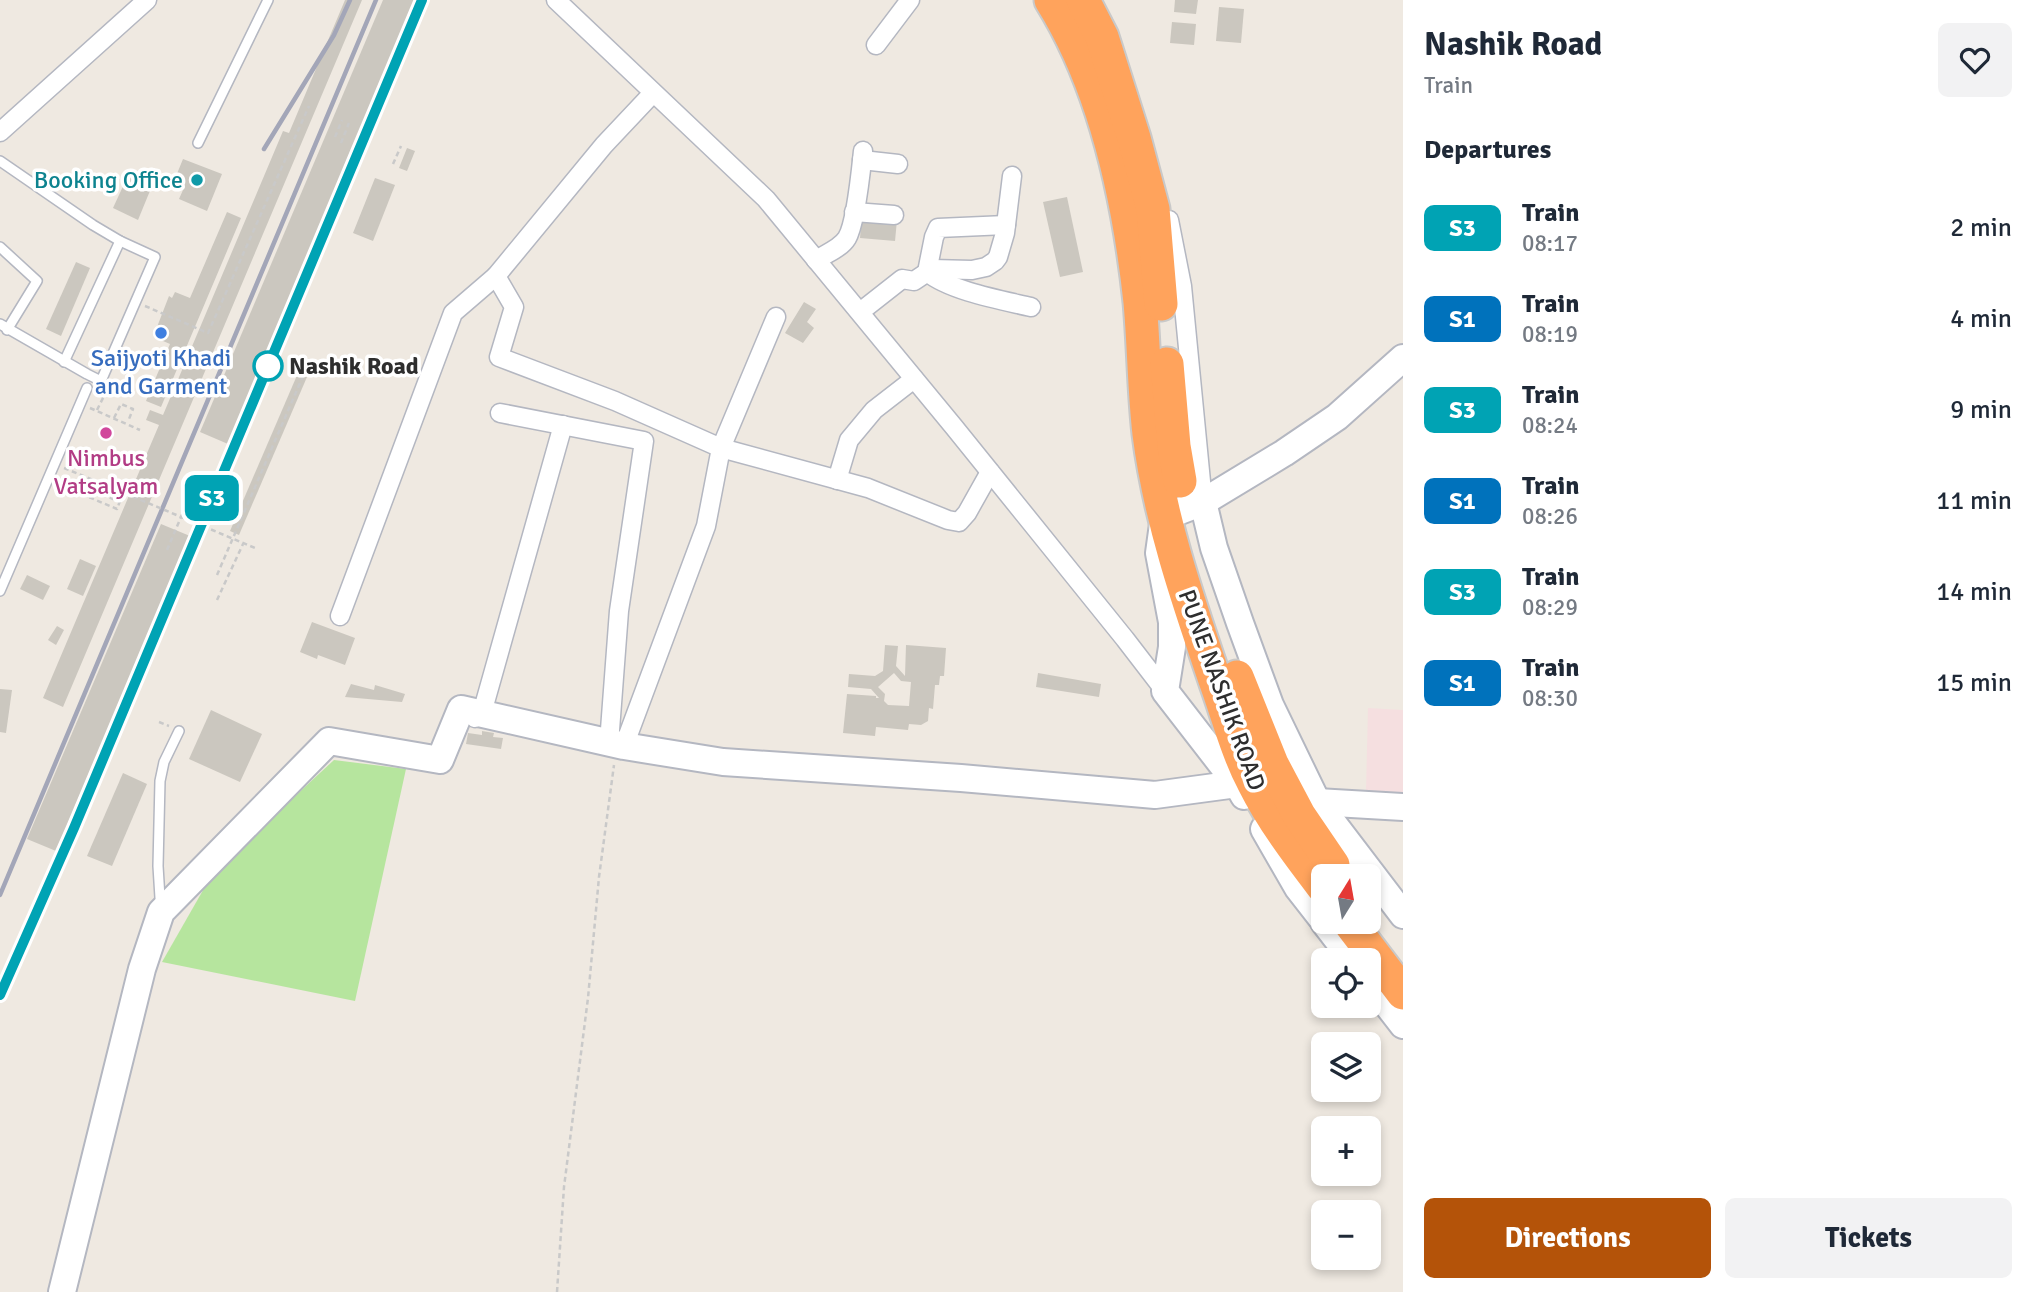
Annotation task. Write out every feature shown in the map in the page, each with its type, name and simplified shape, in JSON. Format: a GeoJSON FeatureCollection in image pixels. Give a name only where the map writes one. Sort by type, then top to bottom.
{"type":"FeatureCollection","features":[{"type":"Feature","properties":{"kind":"highway"},"geometry":{"type":"LineString","coordinates":[[1051,0],[1066,24],[1095,93],[1120,174],[1140,301],[1149,433],[1184,509]]}},
{"type":"Feature","properties":{"kind":"highway"},"geometry":{"type":"LineString","coordinates":[[1083,0],[1102,37],[1153,209],[1174,446],[1184,509]]}},
{"type":"Feature","properties":{"kind":"highway","name":"PUNE NASHIK ROAD"},"geometry":{"type":"LineString","coordinates":[[1184,509],[1185,594],[1244,782],[1311,871]]}},
{"type":"Feature","properties":{"kind":"highway","name":"PUNE NASHIK ROAD"},"geometry":{"type":"LineString","coordinates":[[1184,509],[1220,633],[1272,764],[1299,815],[1331,864]]}},
{"type":"Feature","properties":{"kind":"highway"},"geometry":{"type":"LineString","coordinates":[[1381,927],[1403,955]]}},
{"type":"Feature","properties":{"kind":"highway"},"geometry":{"type":"LineString","coordinates":[[1358,934],[1403,993]]}},
{"type":"Feature","properties":{"kind":"street"},"geometry":{"type":"LineString","coordinates":[[0,132],[147,0]]}},
{"type":"Feature","properties":{"kind":"street"},"geometry":{"type":"LineString","coordinates":[[556,0],[766,199],[1165,691],[1244,782],[1298,888],[1311,904]]}},
{"type":"Feature","properties":{"kind":"street"},"geometry":{"type":"LineString","coordinates":[[876,45],[910,0]]}},
{"type":"Feature","properties":{"kind":"street"},"geometry":{"type":"LineString","coordinates":[[1097,0],[1133,81],[1162,180],[1182,286],[1184,509],[1159,553],[1172,622],[1172,647],[1165,691]]}},
{"type":"Feature","properties":{"kind":"street"},"geometry":{"type":"LineString","coordinates":[[340,616],[453,313],[495,276],[604,145],[653,93]]}},
{"type":"Feature","properties":{"kind":"street"},"geometry":{"type":"LineString","coordinates":[[816,260],[842,244],[848,237],[863,156],[898,164]]}},
{"type":"Feature","properties":{"kind":"street"},"geometry":{"type":"LineString","coordinates":[[860,313],[902,279],[914,281],[932,269],[972,270],[992,263],[998,257],[1006,225],[1012,176]]}},
{"type":"Feature","properties":{"kind":"street"},"geometry":{"type":"LineString","coordinates":[[854,212],[894,215]]}},
{"type":"Feature","properties":{"kind":"street"},"geometry":{"type":"LineString","coordinates":[[927,272],[938,228],[1006,225]]}},
{"type":"Feature","properties":{"kind":"street"},"geometry":{"type":"LineString","coordinates":[[927,272],[942,282],[1031,307]]}},
{"type":"Feature","properties":{"kind":"street"},"geometry":{"type":"LineString","coordinates":[[495,276],[514,307],[499,357],[615,401],[721,448],[868,488],[959,522],[990,472]]}},
{"type":"Feature","properties":{"kind":"street"},"geometry":{"type":"LineString","coordinates":[[617,744],[706,526],[721,448],[776,317]]}},
{"type":"Feature","properties":{"kind":"street"},"geometry":{"type":"LineString","coordinates":[[1184,509],[1284,453],[1337,417],[1403,358]]}},
{"type":"Feature","properties":{"kind":"street"},"geometry":{"type":"LineString","coordinates":[[837,480],[849,440],[874,410],[914,379]]}},
{"type":"Feature","properties":{"kind":"street"},"geometry":{"type":"LineString","coordinates":[[500,413],[644,441],[619,611],[617,744]]}},
{"type":"Feature","properties":{"kind":"street"},"geometry":{"type":"LineString","coordinates":[[481,714],[563,425]]}},
{"type":"Feature","properties":{"kind":"street"},"geometry":{"type":"LineString","coordinates":[[1184,509],[1214,548],[1270,705],[1317,802],[1403,915]]}},
{"type":"Feature","properties":{"kind":"street"},"geometry":{"type":"LineString","coordinates":[[62,1292],[142,969],[161,912],[328,741],[440,760],[461,709],[617,744],[723,762],[961,778],[1155,795],[1244,782]]}},
{"type":"Feature","properties":{"kind":"street"},"geometry":{"type":"LineString","coordinates":[[1317,802],[1403,807]]}},
{"type":"Feature","properties":{"kind":"street"},"geometry":{"type":"LineString","coordinates":[[1381,997],[1403,1025]]}},
{"type":"Feature","properties":{"kind":"lane"},"geometry":{"type":"LineString","coordinates":[[198,143],[268,0]]}},
{"type":"Feature","properties":{"kind":"lane"},"geometry":{"type":"LineString","coordinates":[[0,161],[93,225],[155,257],[101,381],[4,327],[37,281],[0,247]]}},
{"type":"Feature","properties":{"kind":"lane"},"geometry":{"type":"LineString","coordinates":[[64,362],[120,241]]}},
{"type":"Feature","properties":{"kind":"lane"},"geometry":{"type":"LineString","coordinates":[[0,591],[87,388]]}},
{"type":"Feature","properties":{"kind":"lane"},"geometry":{"type":"LineString","coordinates":[[167,906],[160,898],[158,876],[160,781],[164,762],[179,731]]}},
{"type":"Feature","properties":{"kind":"path"},"geometry":{"type":"LineString","coordinates":[[136,303],[208,333],[309,106]]}},
{"type":"Feature","properties":{"kind":"path"},"geometry":{"type":"LineString","coordinates":[[335,137],[342,120]]}},
{"type":"Feature","properties":{"kind":"path"},"geometry":{"type":"LineString","coordinates":[[341,143],[349,123]]}},
{"type":"Feature","properties":{"kind":"path"},"geometry":{"type":"LineString","coordinates":[[393,164],[401,146]]}},
{"type":"Feature","properties":{"kind":"path"},"geometry":{"type":"LineString","coordinates":[[217,575],[306,369]]}},
{"type":"Feature","properties":{"kind":"path"},"geometry":{"type":"LineString","coordinates":[[97,410],[105,394]]}},
{"type":"Feature","properties":{"kind":"path"},"geometry":{"type":"LineString","coordinates":[[114,418],[121,404],[133,409],[129,419]]}},
{"type":"Feature","properties":{"kind":"path"},"geometry":{"type":"LineString","coordinates":[[90,407],[140,430]]}},
{"type":"Feature","properties":{"kind":"path"},"geometry":{"type":"LineString","coordinates":[[123,493],[117,509],[57,483],[64,468],[255,548]]}},
{"type":"Feature","properties":{"kind":"path"},"geometry":{"type":"LineString","coordinates":[[60,476],[120,502]]}},
{"type":"Feature","properties":{"kind":"path"},"geometry":{"type":"LineString","coordinates":[[167,550],[184,510]]}},
{"type":"Feature","properties":{"kind":"path"},"geometry":{"type":"LineString","coordinates":[[217,600],[243,544]]}},
{"type":"Feature","properties":{"kind":"path"},"geometry":{"type":"LineString","coordinates":[[557,1292],[565,1187],[588,998],[599,877],[617,744]]}},
{"type":"Feature","properties":{"kind":"shaded area"},"geometry":{"type":"Polygon","coordinates":[[[1368,708],[1403,710],[1403,795],[1366,791],[1368,708]]]}},
{"type":"Feature","properties":{"kind":"green space"},"geometry":{"type":"Polygon","coordinates":[[[334,760],[406,769],[355,1001],[162,962],[214,871],[334,760]]]}},
{"type":"Feature","properties":{"kind":"building"},"geometry":{"type":"Polygon","coordinates":[[[345,0],[362,0],[63,707],[43,698],[159,425],[146,420],[150,410],[163,415],[283,131],[289,133],[345,0]]]}},
{"type":"Feature","properties":{"kind":"building"},"geometry":{"type":"Polygon","coordinates":[[[383,0],[417,0],[228,444],[200,432],[383,0]]]}},
{"type":"Feature","properties":{"kind":"building"},"geometry":{"type":"Polygon","coordinates":[[[1175,0],[1198,0],[1196,14],[1174,12],[1175,0]]]}},
{"type":"Feature","properties":{"kind":"building"},"geometry":{"type":"Polygon","coordinates":[[[1219,7],[1244,9],[1241,43],[1216,41],[1219,7]]]}},
{"type":"Feature","properties":{"kind":"building"},"geometry":{"type":"Polygon","coordinates":[[[1172,22],[1196,24],[1194,45],[1170,43],[1172,22]]]}},
{"type":"Feature","properties":{"kind":"building"},"geometry":{"type":"Polygon","coordinates":[[[407,148],[415,151],[407,171],[399,168],[407,148]]]}},
{"type":"Feature","properties":{"kind":"building","name":"Booking Office"},"geometry":{"type":"Polygon","coordinates":[[[183,159],[222,174],[207,211],[179,199],[183,190],[172,186],[183,159]]]}},
{"type":"Feature","properties":{"kind":"building"},"geometry":{"type":"Polygon","coordinates":[[[130,171],[154,181],[138,220],[113,208],[130,171]]]}},
{"type":"Feature","properties":{"kind":"building"},"geometry":{"type":"Polygon","coordinates":[[[375,178],[395,185],[373,241],[353,233],[375,178]]]}},
{"type":"Feature","properties":{"kind":"building"},"geometry":{"type":"Polygon","coordinates":[[[1067,197],[1083,272],[1060,277],[1043,202],[1067,197]]]}},
{"type":"Feature","properties":{"kind":"building"},"geometry":{"type":"Polygon","coordinates":[[[227,212],[241,218],[161,407],[146,401],[170,344],[156,338],[160,328],[157,327],[169,296],[172,298],[175,292],[190,298],[227,212]]]}},
{"type":"Feature","properties":{"kind":"building"},"geometry":{"type":"Polygon","coordinates":[[[862,216],[897,220],[895,241],[860,238],[862,216]]]}},
{"type":"Feature","properties":{"kind":"building"},"geometry":{"type":"Polygon","coordinates":[[[76,262],[90,268],[61,336],[46,329],[76,262]]]}},
{"type":"Feature","properties":{"kind":"building"},"geometry":{"type":"Polygon","coordinates":[[[804,302],[816,309],[807,322],[814,328],[803,343],[785,333],[804,302]]]}},
{"type":"Feature","properties":{"kind":"building"},"geometry":{"type":"Polygon","coordinates":[[[298,373],[307,377],[239,535],[230,531],[298,373]]]}},
{"type":"Feature","properties":{"kind":"building"},"geometry":{"type":"Polygon","coordinates":[[[161,524],[190,536],[56,851],[27,839],[161,524]]]}},
{"type":"Feature","properties":{"kind":"building"},"geometry":{"type":"Polygon","coordinates":[[[80,559],[96,566],[83,596],[67,589],[80,559]]]}},
{"type":"Feature","properties":{"kind":"building"},"geometry":{"type":"Polygon","coordinates":[[[27,575],[50,586],[43,600],[20,589],[27,575]]]}},
{"type":"Feature","properties":{"kind":"building"},"geometry":{"type":"Polygon","coordinates":[[[312,622],[355,638],[345,665],[318,655],[317,659],[300,652],[312,622]]]}},
{"type":"Feature","properties":{"kind":"building"},"geometry":{"type":"Polygon","coordinates":[[[57,626],[64,630],[56,645],[48,640],[57,626]]]}},
{"type":"Feature","properties":{"kind":"building"},"geometry":{"type":"Polygon","coordinates":[[[885,645],[898,646],[896,666],[905,676],[906,645],[946,648],[944,676],[940,676],[939,685],[935,685],[933,709],[929,708],[928,721],[921,725],[909,724],[908,730],[876,727],[875,736],[843,733],[847,694],[879,698],[871,689],[848,687],[849,674],[875,676],[883,671],[885,645]],[[894,673],[878,687],[885,694],[884,701],[888,705],[909,706],[911,682],[901,681],[894,673]]]}},
{"type":"Feature","properties":{"kind":"building"},"geometry":{"type":"Polygon","coordinates":[[[1038,673],[1101,684],[1099,697],[1036,687],[1038,673]]]}},
{"type":"Feature","properties":{"kind":"building"},"geometry":{"type":"Polygon","coordinates":[[[351,684],[374,690],[375,685],[405,694],[402,702],[345,697],[351,684]]]}},
{"type":"Feature","properties":{"kind":"building"},"geometry":{"type":"Polygon","coordinates":[[[0,689],[12,690],[6,733],[0,732],[0,689]]]}},
{"type":"Feature","properties":{"kind":"building"},"geometry":{"type":"Polygon","coordinates":[[[211,710],[262,734],[240,782],[189,759],[211,710]]]}},
{"type":"Feature","properties":{"kind":"building"},"geometry":{"type":"Polygon","coordinates":[[[482,731],[494,733],[493,737],[503,738],[501,749],[466,744],[468,733],[482,735],[482,731]]]}},
{"type":"Feature","properties":{"kind":"building"},"geometry":{"type":"Polygon","coordinates":[[[123,773],[147,784],[112,866],[87,856],[123,773]]]}},
{"type":"Feature","properties":{"kind":"railway"},"geometry":{"type":"LineString","coordinates":[[264,149],[334,35],[350,0]]}},
{"type":"Feature","properties":{"kind":"railway"},"geometry":{"type":"LineString","coordinates":[[0,895],[376,0]]}},
{"type":"Feature","properties":{"kind":"railway"},"geometry":{"type":"LineString","coordinates":[[0,995],[74,828],[422,0]]}},
{"type":"Feature","properties":{"kind":"train","name":"S3"},"geometry":{"type":"LineString","coordinates":[[0,995],[74,828],[422,0]]}},
{"type":"Feature","properties":{"kind":"place","name":"Booking Office"},"geometry":{"type":"Point","coordinates":[197,180]}},
{"type":"Feature","properties":{"kind":"place","name":"Saijyoti Khadi and Garment"},"geometry":{"type":"Point","coordinates":[161,333]}},
{"type":"Feature","properties":{"kind":"place","name":"Nashik Road"},"geometry":{"type":"Point","coordinates":[268,366]}},
{"type":"Feature","properties":{"kind":"place","name":"Nimbus Vatsalyam"},"geometry":{"type":"Point","coordinates":[106,433]}}]}
